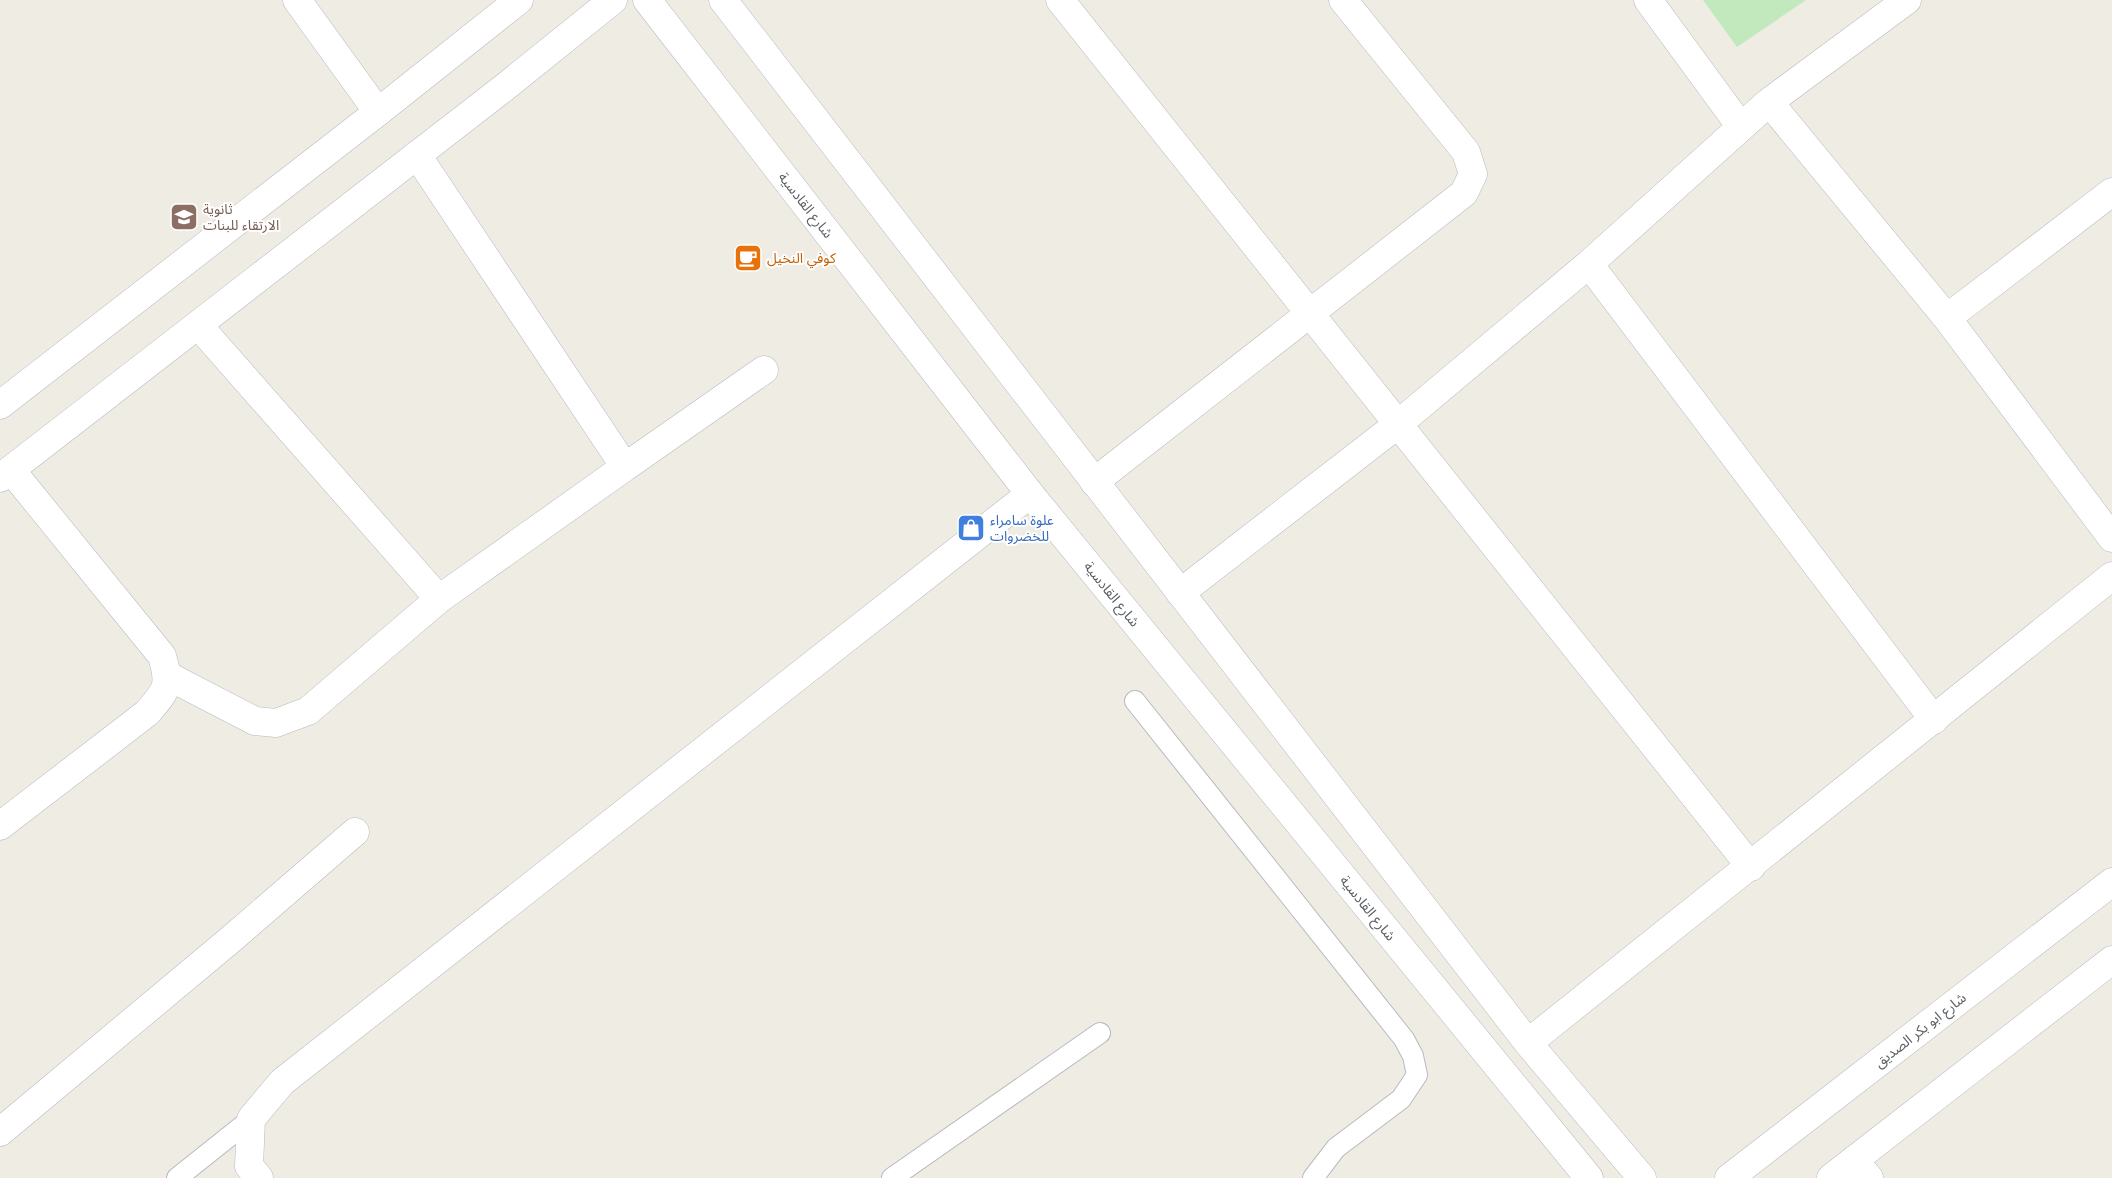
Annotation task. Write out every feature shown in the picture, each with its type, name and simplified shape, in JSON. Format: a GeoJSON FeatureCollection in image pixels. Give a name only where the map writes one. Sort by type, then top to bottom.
{"type":"FeatureCollection","features":[{"type":"Feature","properties":{"kind":"street"},"geometry":{"type":"LineString","coordinates":[[297,0],[378,112]]}},
{"type":"Feature","properties":{"kind":"street"},"geometry":{"type":"LineString","coordinates":[[0,405],[378,112],[519,0]]}},
{"type":"Feature","properties":{"kind":"street"},"geometry":{"type":"LineString","coordinates":[[0,826],[147,713],[164,694],[168,676],[162,656],[5,474],[417,155],[613,0]]}},
{"type":"Feature","properties":{"kind":"street","name":"شارع القادسية"},"geometry":{"type":"LineString","coordinates":[[647,0],[1030,494],[1588,1178]]}},
{"type":"Feature","properties":{"kind":"street"},"geometry":{"type":"LineString","coordinates":[[723,0],[1528,1043],[1642,1178]]}},
{"type":"Feature","properties":{"kind":"street"},"geometry":{"type":"LineString","coordinates":[[1060,0],[1751,867]]}},
{"type":"Feature","properties":{"kind":"street"},"geometry":{"type":"LineString","coordinates":[[1094,482],[1464,192],[1473,174],[1466,152],[1343,0]]}},
{"type":"Feature","properties":{"kind":"street"},"geometry":{"type":"LineString","coordinates":[[1648,0],[1741,127]]}},
{"type":"Feature","properties":{"kind":"street"},"geometry":{"type":"LineString","coordinates":[[1180,593],[1397,424],[1589,264],[1769,102],[1907,0]]}},
{"type":"Feature","properties":{"kind":"street"},"geometry":{"type":"LineString","coordinates":[[1769,102],[1947,318],[2112,538]]}},
{"type":"Feature","properties":{"kind":"street"},"geometry":{"type":"LineString","coordinates":[[417,155],[624,467]]}},
{"type":"Feature","properties":{"kind":"street"},"geometry":{"type":"LineString","coordinates":[[1947,318],[2112,192]]}},
{"type":"Feature","properties":{"kind":"street"},"geometry":{"type":"LineString","coordinates":[[1589,264],[1934,720]]}},
{"type":"Feature","properties":{"kind":"street"},"geometry":{"type":"LineString","coordinates":[[198,325],[439,599]]}},
{"type":"Feature","properties":{"kind":"street"},"geometry":{"type":"LineString","coordinates":[[168,676],[255,721],[276,723],[308,711],[439,599],[764,370]]}},
{"type":"Feature","properties":{"kind":"street"},"geometry":{"type":"LineString","coordinates":[[259,1178],[249,1166],[251,1119],[282,1082],[1030,494]]}},
{"type":"Feature","properties":{"kind":"street"},"geometry":{"type":"LineString","coordinates":[[1528,1043],[1751,867],[2112,576]]}},
{"type":"Feature","properties":{"kind":"street"},"geometry":{"type":"LineString","coordinates":[[0,1132],[230,940],[355,832]]}},
{"type":"Feature","properties":{"kind":"street","name":"شارع ابو بكر الصديق"},"geometry":{"type":"LineString","coordinates":[[1729,1178],[2112,882]]}},
{"type":"Feature","properties":{"kind":"street"},"geometry":{"type":"LineString","coordinates":[[1831,1178],[1861,1169],[2112,960]]}},
{"type":"Feature","properties":{"kind":"lane"},"geometry":{"type":"LineString","coordinates":[[1135,701],[1404,1039],[1412,1056],[1417,1074],[1401,1099],[1336,1148],[1313,1178]]}},
{"type":"Feature","properties":{"kind":"lane"},"geometry":{"type":"LineString","coordinates":[[892,1178],[1100,1033]]}},
{"type":"Feature","properties":{"kind":"lane"},"geometry":{"type":"LineString","coordinates":[[177,1178],[251,1119]]}},
{"type":"Feature","properties":{"kind":"green space"},"geometry":{"type":"Polygon","coordinates":[[[1703,0],[1806,0],[1737,47],[1703,0]]]}},
{"type":"Feature","properties":{"kind":"place","name":"ثانوية الارتقاء للبنات"},"geometry":{"type":"Point","coordinates":[184,217]}},
{"type":"Feature","properties":{"kind":"place","name":"كوفي النخيل"},"geometry":{"type":"Point","coordinates":[748,258]}},
{"type":"Feature","properties":{"kind":"place","name":"علوة سامراء للخضروات"},"geometry":{"type":"Point","coordinates":[971,528]}}]}
